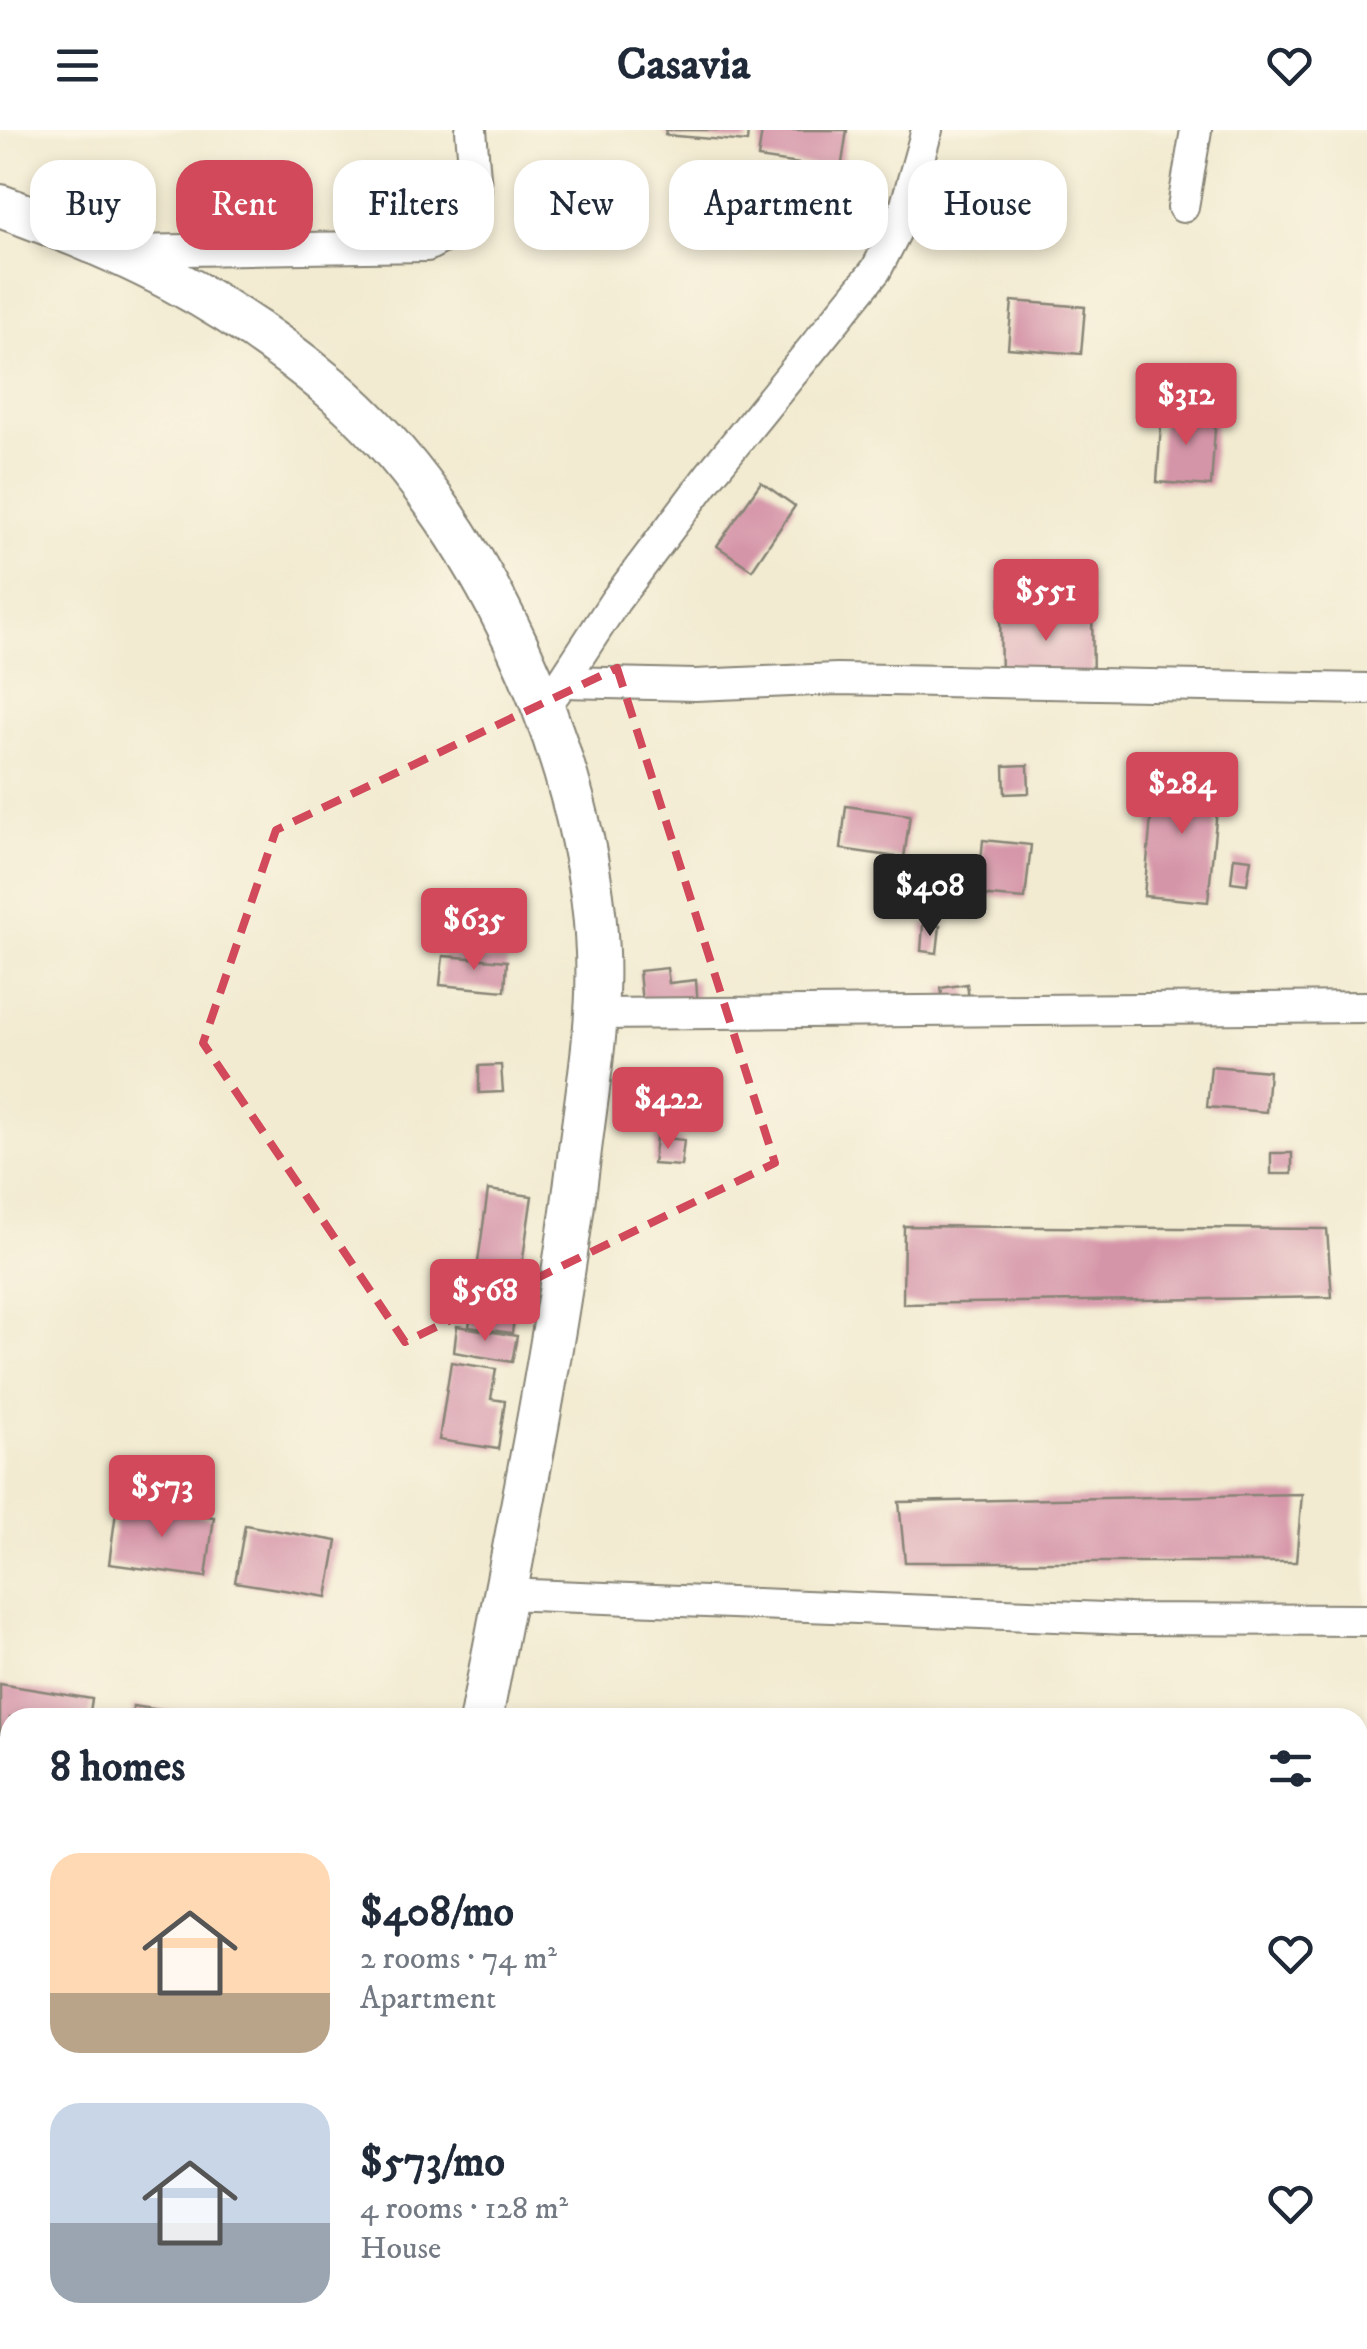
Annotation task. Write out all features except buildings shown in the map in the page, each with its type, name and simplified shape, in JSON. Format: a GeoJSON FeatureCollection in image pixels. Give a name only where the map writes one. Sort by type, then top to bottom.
{"type":"FeatureCollection","features":[{"type":"Feature","properties":{"kind":"street"},"geometry":{"type":"LineString","coordinates":[[123,252],[427,246],[464,226],[476,189],[471,130]]}},
{"type":"Feature","properties":{"kind":"street"},"geometry":{"type":"LineString","coordinates":[[554,695],[615,600],[709,476],[876,270],[902,218],[926,130]]}},
{"type":"Feature","properties":{"kind":"street"},"geometry":{"type":"LineString","coordinates":[[1182,207],[1196,130]]}},
{"type":"Feature","properties":{"kind":"street"},"geometry":{"type":"LineString","coordinates":[[0,206],[123,252],[235,316],[332,389],[402,462],[472,560],[554,695],[587,867],[598,950],[597,1014],[564,1283],[483,1708]]}},
{"type":"Feature","properties":{"kind":"street"},"geometry":{"type":"LineString","coordinates":[[554,695],[837,680],[1367,689]]}},
{"type":"Feature","properties":{"kind":"street"},"geometry":{"type":"LineString","coordinates":[[597,1014],[1367,1007]]}},
{"type":"Feature","properties":{"kind":"street"},"geometry":{"type":"LineString","coordinates":[[505,1594],[1129,1619],[1367,1620]]}},
{"type":"Feature","properties":{"kind":"highlighted area"},"geometry":{"type":"Polygon","coordinates":[[[617,668],[775,1163],[405,1342],[203,1043],[276,830],[617,668]]]}}]}
